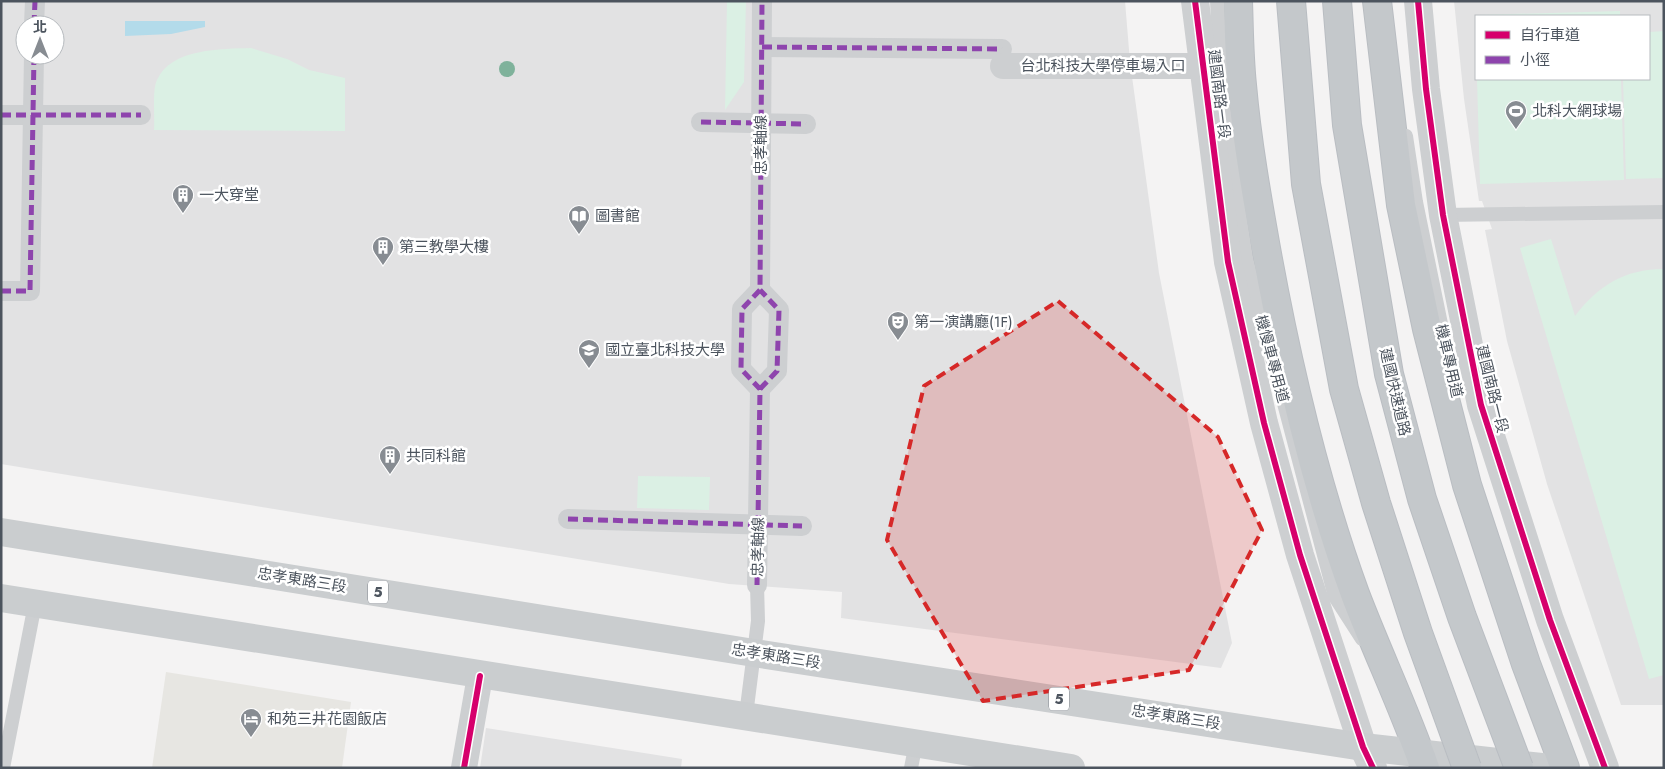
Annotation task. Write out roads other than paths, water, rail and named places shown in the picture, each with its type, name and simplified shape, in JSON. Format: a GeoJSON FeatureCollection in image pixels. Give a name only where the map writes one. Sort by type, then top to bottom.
{"type":"FeatureCollection","features":[{"type":"Feature","properties":{"kind":"highway"},"geometry":{"type":"LineString","coordinates":[[1238,1],[1242,84],[1256,195],[1279,320],[1322,492],[1355,594],[1398,696],[1422,761]]}},
{"type":"Feature","properties":{"kind":"highway"},"geometry":{"type":"LineString","coordinates":[[1291,1],[1306,184],[1344,389],[1376,503],[1418,633],[1467,768]]}},
{"type":"Feature","properties":{"kind":"highway","name":"建國快速道路"},"geometry":{"type":"LineString","coordinates":[[1337,1],[1347,126],[1389,374],[1425,508],[1462,617],[1519,768]]}},
{"type":"Feature","properties":{"kind":"highway"},"geometry":{"type":"LineString","coordinates":[[1378,1],[1401,206],[1427,330],[1467,485],[1526,664],[1565,768]]}},
{"type":"Feature","properties":{"kind":"main road","name":"忠孝東路三段"},"geometry":{"type":"LineString","coordinates":[[1,532],[754,653],[1368,758],[1551,768]]}},
{"type":"Feature","properties":{"kind":"main road"},"geometry":{"type":"LineString","coordinates":[[1,598],[480,676],[746,716],[914,755],[1071,768]]}},
{"type":"Feature","properties":{"kind":"street"},"geometry":{"type":"LineString","coordinates":[[34,15],[35,1]]}},
{"type":"Feature","properties":{"kind":"street","name":"忠孝軸線"},"geometry":{"type":"LineString","coordinates":[[760,290],[762,1]]}},
{"type":"Feature","properties":{"kind":"street","name":"建國南路一段"},"geometry":{"type":"LineString","coordinates":[[1195,1],[1228,262],[1264,423],[1300,555],[1368,758]]}},
{"type":"Feature","properties":{"kind":"street","name":"建國南路一段"},"geometry":{"type":"LineString","coordinates":[[1418,1],[1426,89],[1443,215],[1481,405],[1550,620],[1605,768]]}},
{"type":"Feature","properties":{"kind":"street"},"geometry":{"type":"LineString","coordinates":[[762,47],[1002,57]]}},
{"type":"Feature","properties":{"kind":"street","name":"台北科技大學停車場入口"},"geometry":{"type":"LineString","coordinates":[[1002,57],[1203,66]]}},
{"type":"Feature","properties":{"kind":"street"},"geometry":{"type":"LineString","coordinates":[[1,291],[30,291],[34,65]]}},
{"type":"Feature","properties":{"kind":"street"},"geometry":{"type":"LineString","coordinates":[[1,115],[141,115]]}},
{"type":"Feature","properties":{"kind":"street"},"geometry":{"type":"LineString","coordinates":[[701,122],[806,124]]}},
{"type":"Feature","properties":{"kind":"street"},"geometry":{"type":"LineString","coordinates":[[760,290],[779,310],[778,371],[760,389],[741,369],[742,309],[760,290]]}},
{"type":"Feature","properties":{"kind":"street","name":"忠孝軸線"},"geometry":{"type":"LineString","coordinates":[[758,585],[760,389]]}},
{"type":"Feature","properties":{"kind":"street"},"geometry":{"type":"LineString","coordinates":[[568,519],[802,526]]}},
{"type":"Feature","properties":{"kind":"street"},"geometry":{"type":"LineString","coordinates":[[464,768],[480,676]]}},
{"type":"Feature","properties":{"kind":"lane","name":"機慢車專用道"},"geometry":{"type":"LineString","coordinates":[[1217,1],[1222,99],[1245,250],[1334,597],[1398,696]]}},
{"type":"Feature","properties":{"kind":"lane","name":"機車專用道"},"geometry":{"type":"LineString","coordinates":[[1388,1],[1416,202],[1450,364],[1492,529],[1537,662],[1544,713]]}},
{"type":"Feature","properties":{"kind":"lane"},"geometry":{"type":"LineString","coordinates":[[1443,215],[1664,212]]}},
{"type":"Feature","properties":{"kind":"lane"},"geometry":{"type":"LineString","coordinates":[[746,716],[758,621],[758,585]]}},
{"type":"Feature","properties":{"kind":"lane"},"geometry":{"type":"LineString","coordinates":[[3,768],[35,604]]}},
{"type":"Feature","properties":{"kind":"water"},"geometry":{"type":"Polygon","coordinates":[[[125,21],[205,21],[205,27],[171,34],[125,36],[125,21]]]}},
{"type":"Feature","properties":{"kind":"place","name":"北科大網球場"},"geometry":{"type":"Point","coordinates":[1516,130]}},
{"type":"Feature","properties":{"kind":"place","name":"一大穿堂"},"geometry":{"type":"Point","coordinates":[183,214]}},
{"type":"Feature","properties":{"kind":"place","name":"圖書館"},"geometry":{"type":"Point","coordinates":[579,235]}},
{"type":"Feature","properties":{"kind":"place","name":"第三教學大樓"},"geometry":{"type":"Point","coordinates":[383,266]}},
{"type":"Feature","properties":{"kind":"place","name":"第一演講廳(1F)"},"geometry":{"type":"Point","coordinates":[898,341]}},
{"type":"Feature","properties":{"kind":"place","name":"國立臺北科技大學"},"geometry":{"type":"Point","coordinates":[589,369]}},
{"type":"Feature","properties":{"kind":"place","name":"共同科館"},"geometry":{"type":"Point","coordinates":[390,475]}},
{"type":"Feature","properties":{"kind":"place","name":"和苑三井花園飯店"},"geometry":{"type":"Point","coordinates":[251,738]}}]}
